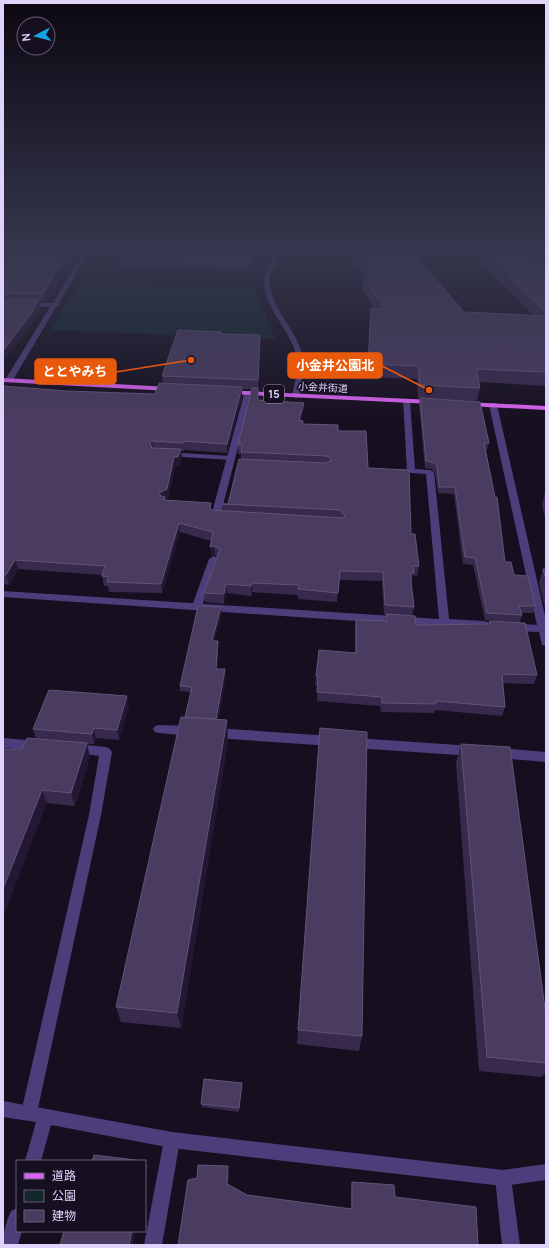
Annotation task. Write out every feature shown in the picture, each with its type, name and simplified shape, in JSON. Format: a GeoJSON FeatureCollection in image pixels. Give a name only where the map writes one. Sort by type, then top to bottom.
{"type":"FeatureCollection","features":[{"type":"Feature","properties":{"kind":"main road"},"geometry":{"type":"LineString","coordinates":[[6,380],[176,389]]}},
{"type":"Feature","properties":{"kind":"main road","name":"小金井街道"},"geometry":{"type":"LineString","coordinates":[[216,391],[438,403]]}},
{"type":"Feature","properties":{"kind":"main road"},"geometry":{"type":"LineString","coordinates":[[462,404],[546,408]]}},
{"type":"Feature","properties":{"kind":"street"},"geometry":{"type":"LineString","coordinates":[[6,380],[55,306]]}},
{"type":"Feature","properties":{"kind":"street"},"geometry":{"type":"LineString","coordinates":[[275,306],[289,329],[300,359],[296,396]]}},
{"type":"Feature","properties":{"kind":"street"},"geometry":{"type":"LineString","coordinates":[[231,517],[216,516],[214,504],[232,462],[248,393]]}},
{"type":"Feature","properties":{"kind":"street"},"geometry":{"type":"LineString","coordinates":[[406,401],[411,471],[430,472],[444,623]]}},
{"type":"Feature","properties":{"kind":"street"},"geometry":{"type":"LineString","coordinates":[[493,405],[546,642]]}},
{"type":"Feature","properties":{"kind":"street"},"geometry":{"type":"LineString","coordinates":[[156,453],[232,462]]}},
{"type":"Feature","properties":{"kind":"street"},"geometry":{"type":"LineString","coordinates":[[197,606],[214,559]]}},
{"type":"Feature","properties":{"kind":"street"},"geometry":{"type":"LineString","coordinates":[[3,594],[542,629]]}},
{"type":"Feature","properties":{"kind":"street"},"geometry":{"type":"LineString","coordinates":[[159,729],[546,757]]}},
{"type":"Feature","properties":{"kind":"street"},"geometry":{"type":"LineString","coordinates":[[3,743],[51,747]]}},
{"type":"Feature","properties":{"kind":"street"},"geometry":{"type":"LineString","coordinates":[[29,1113],[95,815],[106,752],[66,748]]}},
{"type":"Feature","properties":{"kind":"street"},"geometry":{"type":"LineString","coordinates":[[3,1109],[172,1140],[503,1178],[546,1172]]}},
{"type":"Feature","properties":{"kind":"street"},"geometry":{"type":"LineString","coordinates":[[33,1160],[46,1116]]}},
{"type":"Feature","properties":{"kind":"street"},"geometry":{"type":"LineString","coordinates":[[153,1245],[172,1140]]}},
{"type":"Feature","properties":{"kind":"street"},"geometry":{"type":"LineString","coordinates":[[503,1178],[511,1245]]}},
{"type":"Feature","properties":{"kind":"street"},"geometry":{"type":"LineString","coordinates":[[9,1245],[16,1220]]}},
{"type":"Feature","properties":{"kind":"green space"},"geometry":{"type":"Polygon","coordinates":[[[65,306],[262,306],[275,339],[50,330],[65,306]]]}},
{"type":"Feature","properties":{"kind":"building"},"geometry":{"type":"Polygon","coordinates":[[[3,306],[35,306],[31,314],[3,351],[3,306]]]}},
{"type":"Feature","properties":{"kind":"building"},"geometry":{"type":"Polygon","coordinates":[[[383,306],[459,306],[464,312],[546,316],[546,372],[476,369],[480,388],[420,385],[418,366],[368,364],[371,308],[385,309],[383,306]]]}},
{"type":"Feature","properties":{"kind":"building"},"geometry":{"type":"Polygon","coordinates":[[[539,306],[546,306],[546,313],[539,306]]]}},
{"type":"Feature","properties":{"kind":"building"},"geometry":{"type":"Polygon","coordinates":[[[178,330],[221,332],[220,334],[260,335],[258,380],[162,376],[178,330]]]}},
{"type":"Feature","properties":{"kind":"building"},"geometry":{"type":"Polygon","coordinates":[[[159,383],[242,387],[227,444],[183,441],[183,443],[150,442],[152,448],[181,449],[178,457],[174,457],[167,489],[159,493],[161,496],[165,497],[164,500],[211,503],[210,508],[212,510],[343,518],[345,516],[340,510],[222,504],[228,504],[239,459],[326,463],[332,460],[327,456],[241,452],[242,445],[238,445],[252,388],[258,388],[258,400],[304,403],[299,420],[303,421],[303,424],[338,425],[338,431],[366,431],[368,468],[409,470],[411,534],[415,534],[419,566],[413,566],[414,573],[410,573],[414,607],[385,605],[383,572],[340,571],[338,593],[298,589],[299,585],[252,583],[251,586],[226,584],[224,594],[204,593],[220,549],[214,546],[210,547],[213,532],[179,523],[161,584],[107,582],[109,577],[102,576],[105,566],[15,560],[6,575],[3,575],[3,386],[67,391],[155,394],[159,383]]]}},
{"type":"Feature","properties":{"kind":"building"},"geometry":{"type":"Polygon","coordinates":[[[420,398],[480,402],[489,443],[484,443],[495,497],[497,497],[505,562],[511,562],[514,575],[528,576],[535,606],[519,606],[522,615],[487,613],[475,558],[465,557],[455,487],[439,487],[437,465],[426,461],[420,398]]]}},
{"type":"Feature","properties":{"kind":"building"},"geometry":{"type":"Polygon","coordinates":[[[543,569],[546,569],[546,580],[543,569]]]}},
{"type":"Feature","properties":{"kind":"building"},"geometry":{"type":"Polygon","coordinates":[[[198,606],[221,607],[212,641],[218,641],[216,669],[225,669],[216,719],[185,717],[192,687],[180,686],[198,606]]]}},
{"type":"Feature","properties":{"kind":"building"},"geometry":{"type":"Polygon","coordinates":[[[386,614],[415,616],[416,625],[490,624],[489,621],[525,623],[537,675],[502,674],[505,707],[436,701],[436,704],[382,703],[382,697],[317,692],[318,676],[316,676],[319,650],[356,653],[356,620],[387,621],[386,614]]]}},
{"type":"Feature","properties":{"kind":"building"},"geometry":{"type":"Polygon","coordinates":[[[49,690],[127,696],[117,730],[94,728],[92,734],[33,729],[49,690]]]}},
{"type":"Feature","properties":{"kind":"building"},"geometry":{"type":"Polygon","coordinates":[[[181,717],[227,720],[177,1013],[116,1007],[181,717]]]}},
{"type":"Feature","properties":{"kind":"building"},"geometry":{"type":"Polygon","coordinates":[[[320,728],[367,732],[362,1036],[298,1030],[320,728]]]}},
{"type":"Feature","properties":{"kind":"building"},"geometry":{"type":"Polygon","coordinates":[[[27,738],[87,743],[71,793],[42,790],[3,889],[3,749],[22,750],[27,738]]]}},
{"type":"Feature","properties":{"kind":"building"},"geometry":{"type":"Polygon","coordinates":[[[461,744],[510,747],[546,1016],[546,1063],[487,1057],[461,744]]]}},
{"type":"Feature","properties":{"kind":"building"},"geometry":{"type":"Polygon","coordinates":[[[204,1079],[242,1083],[239,1108],[201,1104],[204,1079]]]}},
{"type":"Feature","properties":{"kind":"building"},"geometry":{"type":"Polygon","coordinates":[[[94,1155],[136,1160],[92,1160],[94,1155]]]}},
{"type":"Feature","properties":{"kind":"building"},"geometry":{"type":"Polygon","coordinates":[[[198,1165],[228,1166],[227,1184],[247,1195],[352,1209],[352,1182],[394,1185],[395,1197],[476,1207],[478,1245],[178,1245],[188,1180],[197,1178],[198,1165]]]}},
{"type":"Feature","properties":{"kind":"building"},"geometry":{"type":"Polygon","coordinates":[[[64,1232],[132,1232],[129,1245],[60,1245],[64,1232]]]}},
{"type":"Feature","properties":{"kind":"place","name":"ととやみち"},"geometry":{"type":"Point","coordinates":[191,360]}},
{"type":"Feature","properties":{"kind":"place","name":"小金井公園北"},"geometry":{"type":"Point","coordinates":[429,390]}}]}
